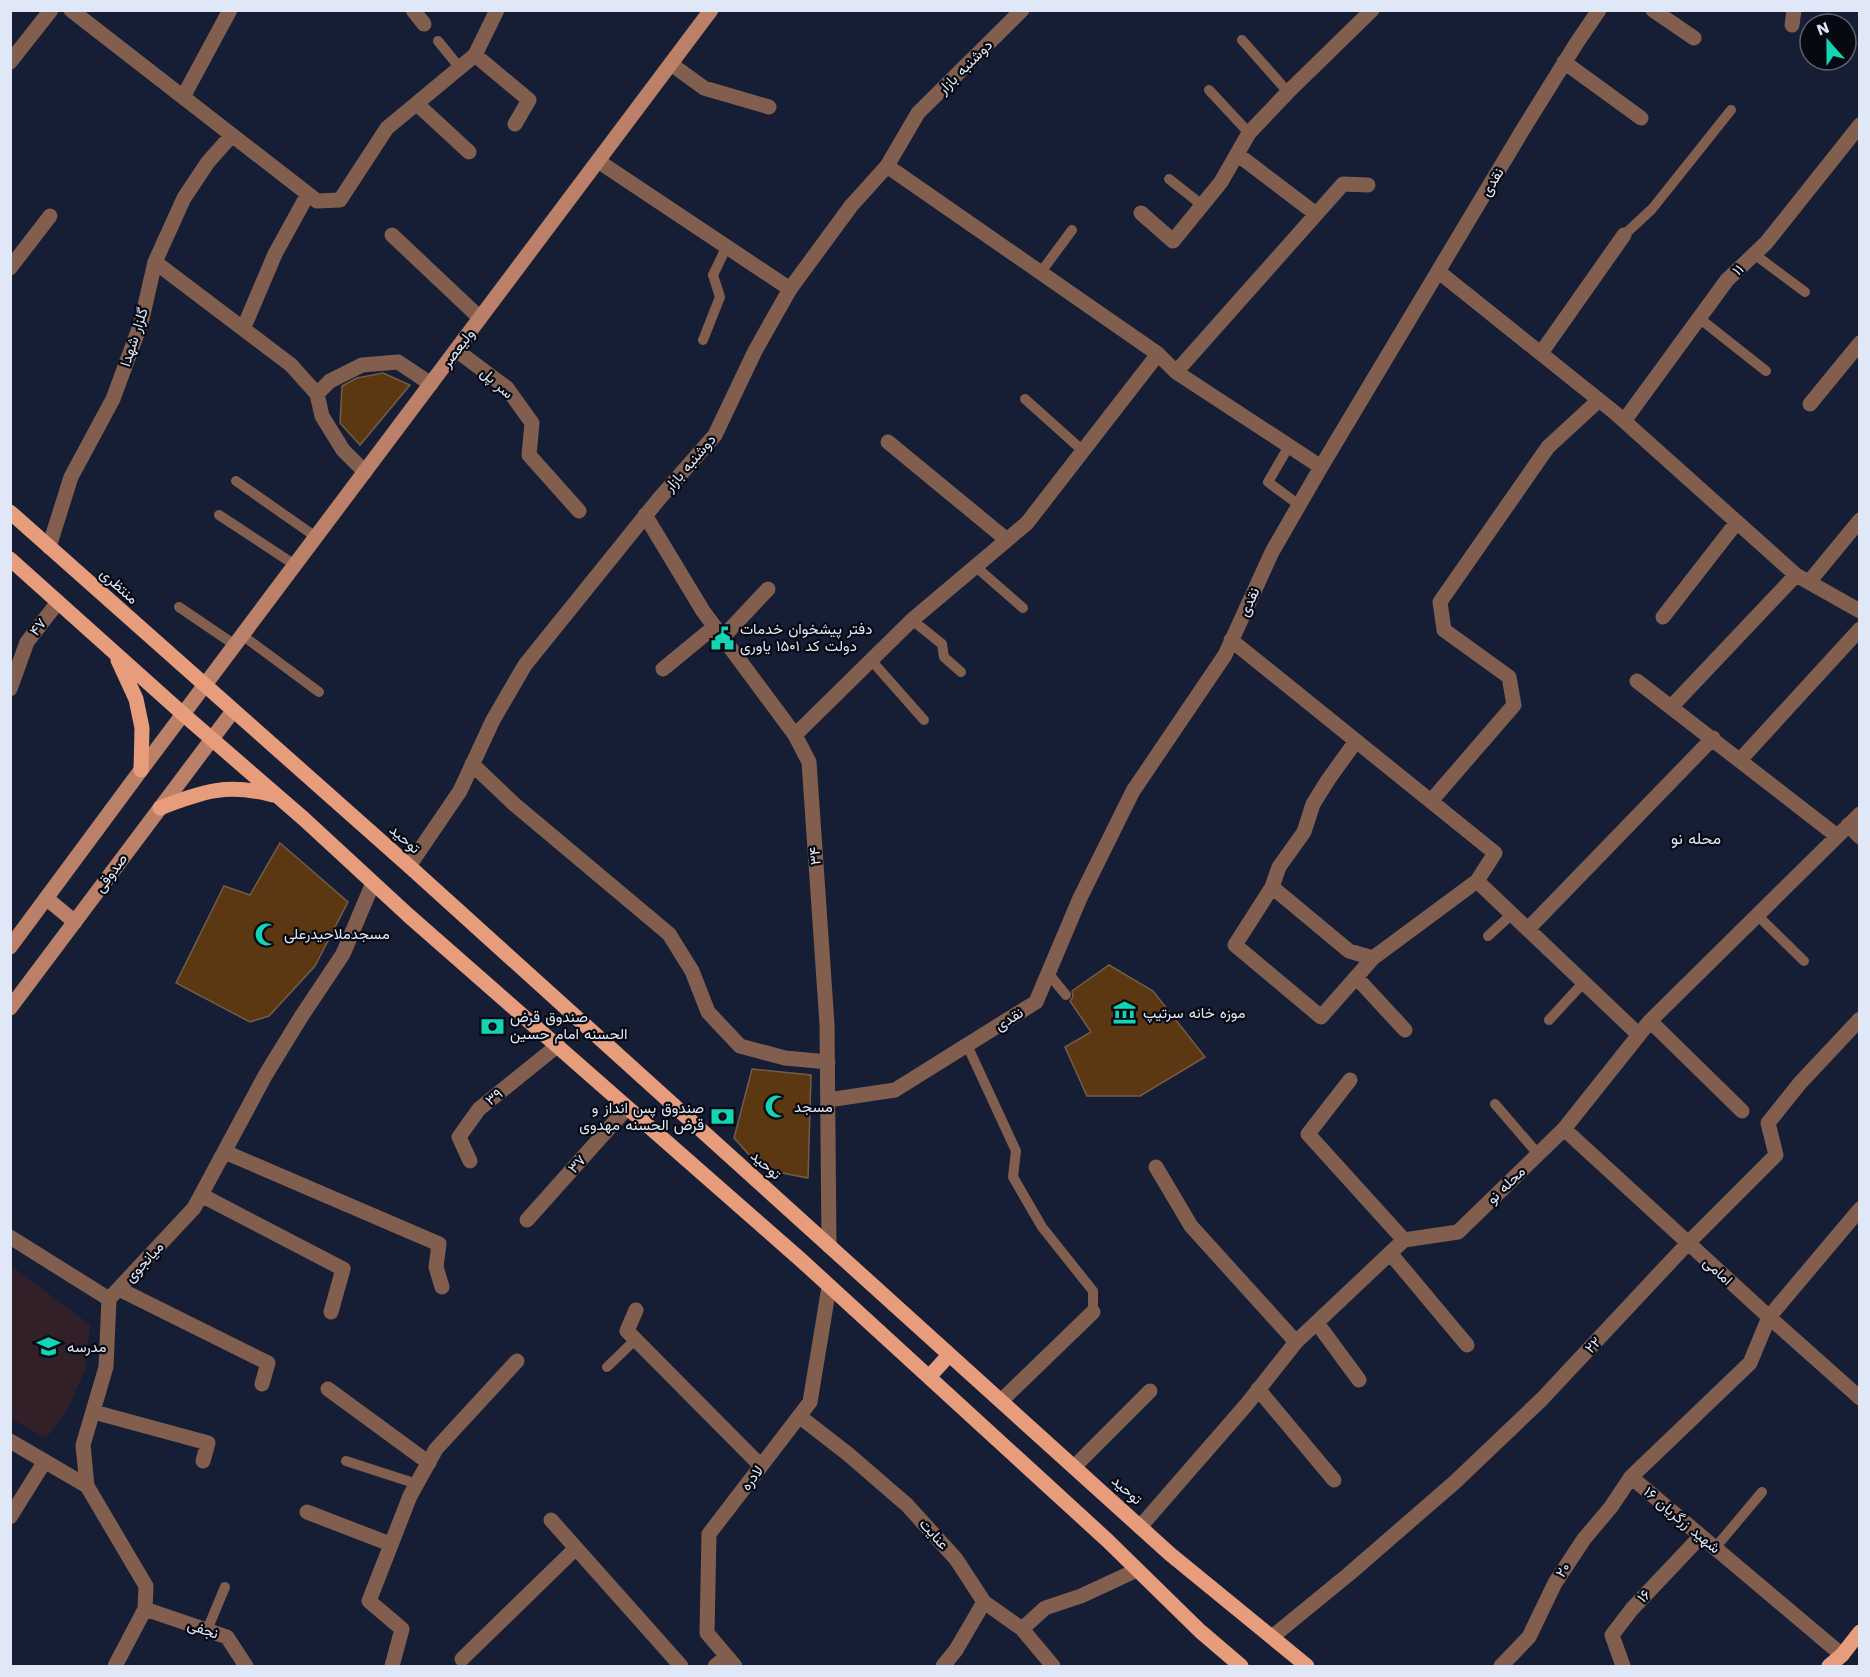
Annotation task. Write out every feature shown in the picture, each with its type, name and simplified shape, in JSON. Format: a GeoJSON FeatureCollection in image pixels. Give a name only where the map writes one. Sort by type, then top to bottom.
{"type":"FeatureCollection","features":[{"type":"Feature","properties":{"kind":"main road","name":"ولیعصر"},"geometry":{"type":"LineString","coordinates":[[183,714],[711,11]]}},
{"type":"Feature","properties":{"kind":"main road","name":"منتظری"},"geometry":{"type":"LineString","coordinates":[[10,513],[204,686]]}},
{"type":"Feature","properties":{"kind":"main road"},"geometry":{"type":"LineString","coordinates":[[10,559],[829,1287],[929,1377],[1200,1631],[1241,1666]]}},
{"type":"Feature","properties":{"kind":"main road"},"geometry":{"type":"LineString","coordinates":[[114,652],[136,699],[142,728],[141,770]]}},
{"type":"Feature","properties":{"kind":"main road","name":"توحید"},"geometry":{"type":"LineString","coordinates":[[204,686],[409,866],[1170,1554],[1307,1666]]}},
{"type":"Feature","properties":{"kind":"main road","name":"صدوقی"},"geometry":{"type":"LineString","coordinates":[[10,1008],[233,711]]}},
{"type":"Feature","properties":{"kind":"main road"},"geometry":{"type":"LineString","coordinates":[[10,947],[183,714]]}},
{"type":"Feature","properties":{"kind":"main road"},"geometry":{"type":"LineString","coordinates":[[160,808],[191,795],[224,788],[250,789],[276,795]]}},
{"type":"Feature","properties":{"kind":"main road"},"geometry":{"type":"LineString","coordinates":[[46,898],[75,922]]}},
{"type":"Feature","properties":{"kind":"main road"},"geometry":{"type":"LineString","coordinates":[[929,1377],[950,1355]]}},
{"type":"Feature","properties":{"kind":"main road"},"geometry":{"type":"LineString","coordinates":[[1829,1666],[1842,1656],[1860,1632]]}},
{"type":"Feature","properties":{"kind":"street"},"geometry":{"type":"LineString","coordinates":[[10,63],[51,10]]}},
{"type":"Feature","properties":{"kind":"street"},"geometry":{"type":"LineString","coordinates":[[71,10],[317,201],[340,200],[387,129],[475,55],[497,10]]}},
{"type":"Feature","properties":{"kind":"street"},"geometry":{"type":"LineString","coordinates":[[183,97],[230,10]]}},
{"type":"Feature","properties":{"kind":"street"},"geometry":{"type":"LineString","coordinates":[[413,10],[424,24]]}},
{"type":"Feature","properties":{"kind":"street","name":"دوشنبه بازار"},"geometry":{"type":"LineString","coordinates":[[409,866],[460,790],[492,720],[525,665],[645,515],[715,435],[755,351],[790,289],[851,206],[887,166],[918,113],[1022,10]]}},
{"type":"Feature","properties":{"kind":"street"},"geometry":{"type":"LineString","coordinates":[[1141,213],[1173,241],[1221,182],[1249,134],[1288,92],[1372,10]]}},
{"type":"Feature","properties":{"kind":"street","name":"نقدی"},"geometry":{"type":"LineString","coordinates":[[828,1100],[895,1090],[1036,1002],[1080,898],[1133,791],[1225,655],[1272,552],[1321,467],[1564,62],[1599,10]]}},
{"type":"Feature","properties":{"kind":"street"},"geometry":{"type":"LineString","coordinates":[[1653,10],[1694,38]]}},
{"type":"Feature","properties":{"kind":"street"},"geometry":{"type":"LineString","coordinates":[[475,55],[529,100],[515,124]]}},
{"type":"Feature","properties":{"kind":"street"},"geometry":{"type":"LineString","coordinates":[[1564,62],[1641,118]]}},
{"type":"Feature","properties":{"kind":"street"},"geometry":{"type":"LineString","coordinates":[[671,64],[705,88],[769,107]]}},
{"type":"Feature","properties":{"kind":"street"},"geometry":{"type":"LineString","coordinates":[[417,104],[469,152]]}},
{"type":"Feature","properties":{"kind":"street","name":"۱۱"},"geometry":{"type":"LineString","coordinates":[[1624,421],[1727,280],[1766,243],[1860,125]]}},
{"type":"Feature","properties":{"kind":"street","name":"گلزار شهدا"},"geometry":{"type":"LineString","coordinates":[[49,547],[71,477],[113,399],[141,323],[155,262],[184,198],[208,162],[232,135]]}},
{"type":"Feature","properties":{"kind":"street"},"geometry":{"type":"LineString","coordinates":[[1237,154],[1316,214]]}},
{"type":"Feature","properties":{"kind":"street"},"geometry":{"type":"LineString","coordinates":[[598,161],[790,289]]}},
{"type":"Feature","properties":{"kind":"street"},"geometry":{"type":"LineString","coordinates":[[887,166],[1158,354],[1176,372],[1321,467]]}},
{"type":"Feature","properties":{"kind":"street"},"geometry":{"type":"LineString","coordinates":[[1176,372],[1343,184],[1368,185]]}},
{"type":"Feature","properties":{"kind":"street"},"geometry":{"type":"LineString","coordinates":[[244,327],[275,254],[308,194]]}},
{"type":"Feature","properties":{"kind":"street"},"geometry":{"type":"LineString","coordinates":[[10,268],[50,216]]}},
{"type":"Feature","properties":{"kind":"street"},"geometry":{"type":"LineString","coordinates":[[1541,353],[1624,235]]}},
{"type":"Feature","properties":{"kind":"street"},"geometry":{"type":"LineString","coordinates":[[392,236],[480,318]]}},
{"type":"Feature","properties":{"kind":"street"},"geometry":{"type":"LineString","coordinates":[[155,262],[244,327],[291,365],[317,394],[322,416],[343,450],[365,472]]}},
{"type":"Feature","properties":{"kind":"street"},"geometry":{"type":"LineString","coordinates":[[1439,272],[1624,421],[1803,579],[1860,611]]}},
{"type":"Feature","properties":{"kind":"street"},"geometry":{"type":"LineString","coordinates":[[1810,404],[1860,343]]}},
{"type":"Feature","properties":{"kind":"street","name":"سر پل"},"geometry":{"type":"LineString","coordinates":[[456,350],[507,388],[532,423],[529,455],[579,511]]}},
{"type":"Feature","properties":{"kind":"street"},"geometry":{"type":"LineString","coordinates":[[795,735],[912,620],[1027,524],[1158,354]]}},
{"type":"Feature","properties":{"kind":"street"},"geometry":{"type":"LineString","coordinates":[[317,394],[330,381],[362,365],[398,362],[431,384]]}},
{"type":"Feature","properties":{"kind":"street"},"geometry":{"type":"LineString","coordinates":[[1431,801],[1514,705],[1509,676],[1444,630],[1440,602],[1548,447],[1599,400]]}},
{"type":"Feature","properties":{"kind":"street"},"geometry":{"type":"LineString","coordinates":[[888,442],[1007,540]]}},
{"type":"Feature","properties":{"kind":"street","name":"۳۴"},"geometry":{"type":"LineString","coordinates":[[645,515],[718,632],[795,735],[809,762],[827,1024],[829,1246]]}},
{"type":"Feature","properties":{"kind":"street"},"geometry":{"type":"LineString","coordinates":[[1672,706],[1803,579],[1860,520]]}},
{"type":"Feature","properties":{"kind":"street"},"geometry":{"type":"LineString","coordinates":[[1663,617],[1737,522]]}},
{"type":"Feature","properties":{"kind":"street"},"geometry":{"type":"LineString","coordinates":[[663,669],[718,632],[768,589]]}},
{"type":"Feature","properties":{"kind":"street","name":"۴۷"},"geometry":{"type":"LineString","coordinates":[[10,689],[27,642],[58,602]]}},
{"type":"Feature","properties":{"kind":"street"},"geometry":{"type":"LineString","coordinates":[[1740,760],[1860,629]]}},
{"type":"Feature","properties":{"kind":"street"},"geometry":{"type":"LineString","coordinates":[[1231,640],[1495,853],[1477,881],[1373,958],[1321,1017],[1235,945],[1272,887],[1279,867],[1304,832],[1313,804],[1356,741]]}},
{"type":"Feature","properties":{"kind":"street"},"geometry":{"type":"LineString","coordinates":[[1637,681],[1837,836]]}},
{"type":"Feature","properties":{"kind":"street"},"geometry":{"type":"LineString","coordinates":[[1528,929],[1713,738]]}},
{"type":"Feature","properties":{"kind":"street"},"geometry":{"type":"LineString","coordinates":[[472,764],[522,812],[669,934],[692,971],[708,1012],[740,1046],[785,1058],[828,1062]]}},
{"type":"Feature","properties":{"kind":"street"},"geometry":{"type":"LineString","coordinates":[[1854,819],[1860,837]]}},
{"type":"Feature","properties":{"kind":"street","name":"محله نو"},"geometry":{"type":"LineString","coordinates":[[1404,1240],[1458,1233],[1563,1129],[1650,1021],[1854,819]]}},
{"type":"Feature","properties":{"kind":"street"},"geometry":{"type":"LineString","coordinates":[[1477,881],[1639,1035]]}},
{"type":"Feature","properties":{"kind":"street","name":"میانجوی"},"geometry":{"type":"LineString","coordinates":[[114,1294],[194,1209],[266,1074],[343,954],[374,883]]}},
{"type":"Feature","properties":{"kind":"street"},"geometry":{"type":"LineString","coordinates":[[1272,887],[1349,951],[1373,958]]}},
{"type":"Feature","properties":{"kind":"street"},"geometry":{"type":"LineString","coordinates":[[1356,977],[1406,1030]]}},
{"type":"Feature","properties":{"kind":"street","name":"۲۲"},"geometry":{"type":"LineString","coordinates":[[1272,1637],[1349,1574],[1462,1475],[1542,1399],[1688,1243],[1776,1155],[1768,1123],[1800,1083],[1860,1019]]}},
{"type":"Feature","properties":{"kind":"street"},"geometry":{"type":"LineString","coordinates":[[1650,1021],[1742,1112]]}},
{"type":"Feature","properties":{"kind":"street","name":"۳۹"},"geometry":{"type":"LineString","coordinates":[[470,1161],[459,1137],[479,1109],[557,1046]]}},
{"type":"Feature","properties":{"kind":"street"},"geometry":{"type":"LineString","coordinates":[[1140,1527],[1296,1342],[1404,1240],[1308,1134],[1350,1080]]}},
{"type":"Feature","properties":{"kind":"street","name":"۳۷"},"geometry":{"type":"LineString","coordinates":[[527,1221],[627,1107]]}},
{"type":"Feature","properties":{"kind":"street","name":"امامی"},"geometry":{"type":"LineString","coordinates":[[1563,1129],[1860,1398]]}},
{"type":"Feature","properties":{"kind":"street"},"geometry":{"type":"LineString","coordinates":[[225,1152],[439,1244],[436,1267],[442,1287]]}},
{"type":"Feature","properties":{"kind":"street"},"geometry":{"type":"LineString","coordinates":[[1156,1167],[1191,1226],[1296,1342]]}},
{"type":"Feature","properties":{"kind":"street"},"geometry":{"type":"LineString","coordinates":[[201,1195],[343,1269],[331,1312]]}},
{"type":"Feature","properties":{"kind":"street"},"geometry":{"type":"LineString","coordinates":[[1769,1317],[1860,1209]]}},
{"type":"Feature","properties":{"kind":"street"},"geometry":{"type":"LineString","coordinates":[[10,1236],[114,1294],[268,1363],[262,1384]]}},
{"type":"Feature","properties":{"kind":"street"},"geometry":{"type":"LineString","coordinates":[[1390,1253],[1467,1345]]}},
{"type":"Feature","properties":{"kind":"street","name":"لادره"},"geometry":{"type":"LineString","coordinates":[[725,1663],[707,1633],[710,1534],[810,1401],[829,1287]]}},
{"type":"Feature","properties":{"kind":"street"},"geometry":{"type":"LineString","coordinates":[[114,1294],[106,1367],[83,1445],[87,1486],[146,1586],[145,1609],[115,1666]]}},
{"type":"Feature","properties":{"kind":"street"},"geometry":{"type":"LineString","coordinates":[[636,1310],[627,1331],[761,1466]]}},
{"type":"Feature","properties":{"kind":"street"},"geometry":{"type":"LineString","coordinates":[[1001,1401],[1093,1312]]}},
{"type":"Feature","properties":{"kind":"street","name":"۱۶ شهید زرگریان"},"geometry":{"type":"LineString","coordinates":[[1769,1317],[1750,1363],[1631,1477],[1842,1656]]}},
{"type":"Feature","properties":{"kind":"street"},"geometry":{"type":"LineString","coordinates":[[1317,1323],[1359,1380]]}},
{"type":"Feature","properties":{"kind":"street"},"geometry":{"type":"LineString","coordinates":[[392,1666],[402,1629],[369,1601],[390,1544],[410,1496],[436,1449],[517,1361]]}},
{"type":"Feature","properties":{"kind":"street"},"geometry":{"type":"LineString","coordinates":[[328,1389],[429,1463]]}},
{"type":"Feature","properties":{"kind":"street"},"geometry":{"type":"LineString","coordinates":[[1258,1389],[1335,1480]]}},
{"type":"Feature","properties":{"kind":"street"},"geometry":{"type":"LineString","coordinates":[[1074,1467],[1150,1391]]}},
{"type":"Feature","properties":{"kind":"street"},"geometry":{"type":"LineString","coordinates":[[94,1412],[208,1443],[203,1461]]}},
{"type":"Feature","properties":{"kind":"street","name":"عنایت"},"geometry":{"type":"LineString","coordinates":[[799,1416],[848,1454],[907,1505],[956,1559],[984,1602],[1022,1629],[1053,1666]]}},
{"type":"Feature","properties":{"kind":"street"},"geometry":{"type":"LineString","coordinates":[[10,1440],[87,1486]]}},
{"type":"Feature","properties":{"kind":"street"},"geometry":{"type":"LineString","coordinates":[[10,1517],[45,1461]]}},
{"type":"Feature","properties":{"kind":"street","name":"۲۰"},"geometry":{"type":"LineString","coordinates":[[1501,1666],[1529,1637],[1555,1583],[1584,1539],[1611,1507],[1631,1477]]}},
{"type":"Feature","properties":{"kind":"street"},"geometry":{"type":"LineString","coordinates":[[307,1512],[390,1544]]}},
{"type":"Feature","properties":{"kind":"street"},"geometry":{"type":"LineString","coordinates":[[551,1521],[681,1666]]}},
{"type":"Feature","properties":{"kind":"street","name":"۱۶"},"geometry":{"type":"LineString","coordinates":[[1623,1666],[1612,1635],[1632,1609],[1701,1536]]}},
{"type":"Feature","properties":{"kind":"street"},"geometry":{"type":"LineString","coordinates":[[462,1659],[576,1548]]}},
{"type":"Feature","properties":{"kind":"street"},"geometry":{"type":"LineString","coordinates":[[1022,1629],[1045,1608],[1081,1596],[1137,1570]]}},
{"type":"Feature","properties":{"kind":"street"},"geometry":{"type":"LineString","coordinates":[[943,1666],[956,1650],[984,1602]]}},
{"type":"Feature","properties":{"kind":"street","name":"نجفی"},"geometry":{"type":"LineString","coordinates":[[145,1609],[227,1637],[246,1666]]}},
{"type":"Feature","properties":{"kind":"lane"},"geometry":{"type":"LineString","coordinates":[[1242,40],[1288,92]]}},
{"type":"Feature","properties":{"kind":"lane"},"geometry":{"type":"LineString","coordinates":[[438,42],[459,68]]}},
{"type":"Feature","properties":{"kind":"lane"},"geometry":{"type":"LineString","coordinates":[[1209,90],[1249,134]]}},
{"type":"Feature","properties":{"kind":"lane"},"geometry":{"type":"LineString","coordinates":[[1624,235],[1652,209],[1731,110]]}},
{"type":"Feature","properties":{"kind":"lane"},"geometry":{"type":"LineString","coordinates":[[1170,179],[1202,205]]}},
{"type":"Feature","properties":{"kind":"lane"},"geometry":{"type":"LineString","coordinates":[[1041,272],[1072,230]]}},
{"type":"Feature","properties":{"kind":"lane"},"geometry":{"type":"LineString","coordinates":[[703,340],[720,297],[713,275],[727,246]]}},
{"type":"Feature","properties":{"kind":"lane"},"geometry":{"type":"LineString","coordinates":[[1754,254],[1805,292]]}},
{"type":"Feature","properties":{"kind":"lane"},"geometry":{"type":"LineString","coordinates":[[1700,318],[1766,371]]}},
{"type":"Feature","properties":{"kind":"lane"},"geometry":{"type":"LineString","coordinates":[[1025,399],[1083,451]]}},
{"type":"Feature","properties":{"kind":"lane"},"geometry":{"type":"LineString","coordinates":[[1289,446],[1268,482],[1299,505]]}},
{"type":"Feature","properties":{"kind":"lane"},"geometry":{"type":"LineString","coordinates":[[236,481],[316,537]]}},
{"type":"Feature","properties":{"kind":"lane"},"geometry":{"type":"LineString","coordinates":[[219,515],[295,565]]}},
{"type":"Feature","properties":{"kind":"lane"},"geometry":{"type":"LineString","coordinates":[[975,566],[1023,608]]}},
{"type":"Feature","properties":{"kind":"lane"},"geometry":{"type":"LineString","coordinates":[[179,607],[239,640],[319,692]]}},
{"type":"Feature","properties":{"kind":"lane"},"geometry":{"type":"LineString","coordinates":[[912,620],[942,644],[944,657],[961,672]]}},
{"type":"Feature","properties":{"kind":"lane"},"geometry":{"type":"LineString","coordinates":[[871,660],[924,720]]}},
{"type":"Feature","properties":{"kind":"lane"},"geometry":{"type":"LineString","coordinates":[[1488,936],[1512,914]]}},
{"type":"Feature","properties":{"kind":"lane"},"geometry":{"type":"LineString","coordinates":[[1757,915],[1804,961]]}},
{"type":"Feature","properties":{"kind":"lane"},"geometry":{"type":"LineString","coordinates":[[1048,973],[1066,995]]}},
{"type":"Feature","properties":{"kind":"lane"},"geometry":{"type":"LineString","coordinates":[[1549,1020],[1584,982]]}},
{"type":"Feature","properties":{"kind":"lane"},"geometry":{"type":"LineString","coordinates":[[967,1045],[1016,1151],[1013,1177],[1042,1227],[1093,1292],[1093,1312]]}},
{"type":"Feature","properties":{"kind":"lane"},"geometry":{"type":"LineString","coordinates":[[1495,1104],[1538,1154]]}},
{"type":"Feature","properties":{"kind":"lane"},"geometry":{"type":"LineString","coordinates":[[607,1366],[635,1340]]}},
{"type":"Feature","properties":{"kind":"lane"},"geometry":{"type":"LineString","coordinates":[[346,1461],[417,1484]]}},
{"type":"Feature","properties":{"kind":"lane"},"geometry":{"type":"LineString","coordinates":[[1715,1548],[1762,1492]]}},
{"type":"Feature","properties":{"kind":"lane"},"geometry":{"type":"LineString","coordinates":[[207,1630],[225,1587]]}},
{"type":"Feature","properties":{"kind":"shaded area","name":"مدرسه"},"geometry":{"type":"Polygon","coordinates":[[[10,1265],[90,1325],[85,1369],[68,1409],[46,1438],[11,1419],[10,1265]]]}},
{"type":"Feature","properties":{"kind":"building"},"geometry":{"type":"Polygon","coordinates":[[[383,373],[410,385],[360,445],[340,423],[342,386],[357,378],[383,373]]]}},
{"type":"Feature","properties":{"kind":"building","name":"مسجدملاحیدرعلی"},"geometry":{"type":"Polygon","coordinates":[[[280,843],[348,902],[315,966],[269,1016],[250,1022],[176,983],[224,886],[250,895],[280,843]]]}},
{"type":"Feature","properties":{"kind":"building","name":"موزه خانه سرتیپ"},"geometry":{"type":"Polygon","coordinates":[[[1109,965],[1153,991],[1205,1057],[1140,1096],[1087,1096],[1065,1047],[1091,1032],[1070,1001],[1073,997],[1072,991],[1109,965]]]}},
{"type":"Feature","properties":{"kind":"building","name":"مسجد"},"geometry":{"type":"Polygon","coordinates":[[[752,1069],[811,1075],[808,1178],[762,1169],[734,1138],[752,1069]]]}},
{"type":"Feature","properties":{"kind":"place","name":"دفتر پیشخوان خدمات دولت کد ۱۵۰۱ یاوری"},"geometry":{"type":"Point","coordinates":[722,638]}},
{"type":"Feature","properties":{"kind":"place","name":"مسجدملاحیدرعلی"},"geometry":{"type":"Point","coordinates":[266,934]}},
{"type":"Feature","properties":{"kind":"place","name":"موزه خانه سرتیپ"},"geometry":{"type":"Point","coordinates":[1125,1013]}},
{"type":"Feature","properties":{"kind":"place","name":"صندوق قرض الحسنه امام حسین"},"geometry":{"type":"Point","coordinates":[492,1026]}},
{"type":"Feature","properties":{"kind":"place","name":"مسجد"},"geometry":{"type":"Point","coordinates":[776,1107]}},
{"type":"Feature","properties":{"kind":"place","name":"صندوق پس انداز و قرض الحسنه مهدوی"},"geometry":{"type":"Point","coordinates":[722,1117]}},
{"type":"Feature","properties":{"kind":"place","name":"مدرسه"},"geometry":{"type":"Point","coordinates":[49,1347]}},
{"type":"Feature","properties":{"kind":"district","name":"محله نو"},"geometry":{"type":"Point","coordinates":[1696,838]}}]}
